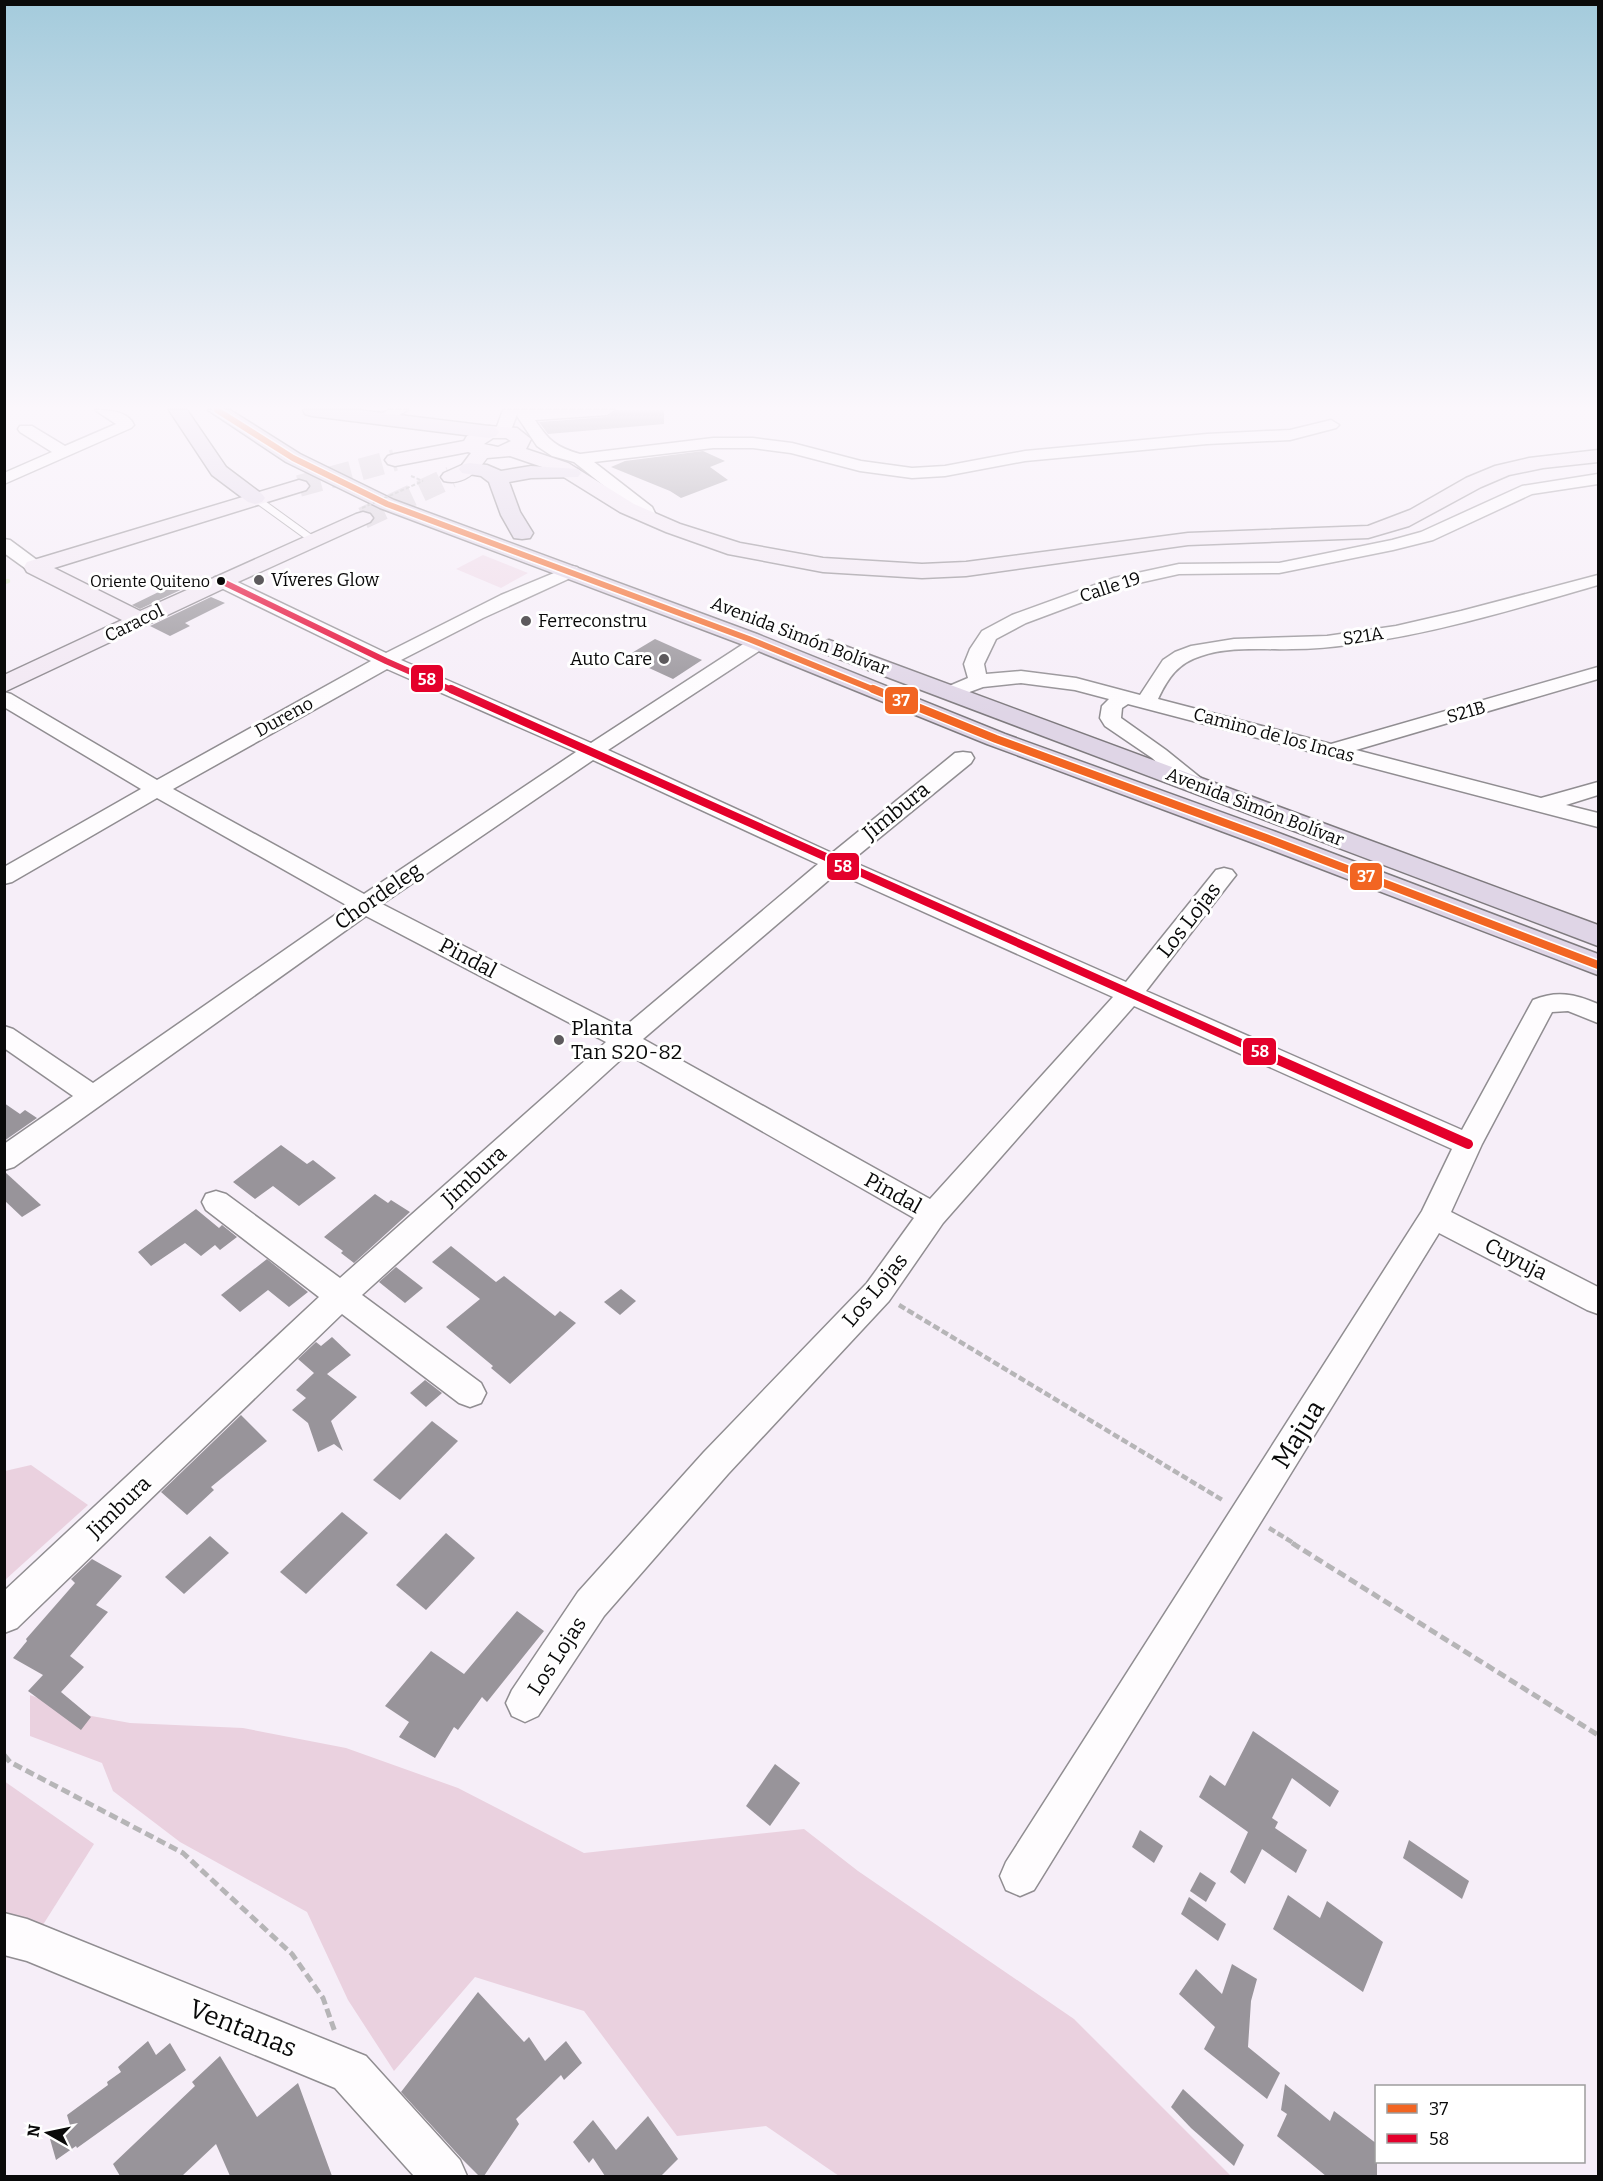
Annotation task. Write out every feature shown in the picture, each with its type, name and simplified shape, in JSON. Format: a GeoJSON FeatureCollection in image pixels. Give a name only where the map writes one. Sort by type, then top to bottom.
{"type":"FeatureCollection","features":[{"type":"Feature","properties":{"kind":"highway","name":"Avenida Simón Bolívar"},"geometry":{"type":"LineString","coordinates":[[410,512],[758,643],[996,739],[1266,838],[1599,965]]}},
{"type":"Feature","properties":{"kind":"highway","name":"Avenida Simón Bolívar"},"geometry":{"type":"LineString","coordinates":[[460,512],[755,618],[1599,936]]}},
{"type":"Feature","properties":{"kind":"highway"},"geometry":{"type":"LineString","coordinates":[[509,512],[522,533]]}},
{"type":"Feature","properties":{"kind":"street"},"geometry":{"type":"LineString","coordinates":[[35,567],[211,512]]}},
{"type":"Feature","properties":{"kind":"street"},"geometry":{"type":"LineString","coordinates":[[636,512],[736,549],[800,563],[922,571],[966,569],[1188,539],[1368,532],[1390,528],[1425,512]]}},
{"type":"Feature","properties":{"kind":"street","name":"Calle 19"},"geometry":{"type":"LineString","coordinates":[[979,681],[975,674],[974,664],[980,649],[995,631],[1019,619],[1120,582],[1179,569],[1279,568],[1427,536],[1480,512]]}},
{"type":"Feature","properties":{"kind":"street","name":"Caracol"},"geometry":{"type":"LineString","coordinates":[[4,685],[221,581],[314,540],[362,513]]}},
{"type":"Feature","properties":{"kind":"street"},"geometry":{"type":"LineString","coordinates":[[4,544],[35,567],[140,620]]}},
{"type":"Feature","properties":{"kind":"street","name":"Dureno"},"geometry":{"type":"LineString","coordinates":[[4,876],[156,788],[386,661],[513,594],[571,571]]}},
{"type":"Feature","properties":{"kind":"street","name":"S21A"},"geometry":{"type":"LineString","coordinates":[[1147,702],[1156,680],[1167,668],[1181,656],[1205,649],[1326,642],[1386,633],[1480,612],[1599,580]]}},
{"type":"Feature","properties":{"kind":"street"},"geometry":{"type":"LineString","coordinates":[[221,581],[386,661],[1468,1144]]}},
{"type":"Feature","properties":{"kind":"street","name":"Chordeleg"},"geometry":{"type":"LineString","coordinates":[[4,1159],[365,905],[592,751],[758,643]]}},
{"type":"Feature","properties":{"kind":"street","name":"S21B"},"geometry":{"type":"LineString","coordinates":[[1333,750],[1599,674]]}},
{"type":"Feature","properties":{"kind":"street","name":"Camino de los Incas"},"geometry":{"type":"LineString","coordinates":[[949,693],[979,681],[1022,677],[1049,679],[1125,696],[1599,820]]}},
{"type":"Feature","properties":{"kind":"street"},"geometry":{"type":"LineString","coordinates":[[1125,696],[1112,706],[1110,718],[1112,722],[1159,754],[1194,784]]}},
{"type":"Feature","properties":{"kind":"street","name":"Pindal"},"geometry":{"type":"LineString","coordinates":[[4,698],[156,788],[365,905],[624,1040],[933,1215]]}},
{"type":"Feature","properties":{"kind":"street","name":"Jimbura"},"geometry":{"type":"LineString","coordinates":[[4,1616],[341,1295],[624,1040],[833,862],[963,758]]}},
{"type":"Feature","properties":{"kind":"street"},"geometry":{"type":"LineString","coordinates":[[1542,805],[1599,788]]}},
{"type":"Feature","properties":{"kind":"street","name":"Los Lojas"},"geometry":{"type":"LineString","coordinates":[[525,1703],[591,1604],[716,1462],[878,1292],[933,1215],[1130,994],[1224,875]]}},
{"type":"Feature","properties":{"kind":"street","name":"Majua"},"geometry":{"type":"LineString","coordinates":[[1020,1876],[1434,1217],[1468,1144],[1542,1006],[1558,1001],[1599,1014]]}},
{"type":"Feature","properties":{"kind":"street"},"geometry":{"type":"LineString","coordinates":[[4,1035],[94,1096]]}},
{"type":"Feature","properties":{"kind":"street"},"geometry":{"type":"LineString","coordinates":[[216,1202],[470,1393]]}},
{"type":"Feature","properties":{"kind":"street","name":"Cuyuja"},"geometry":{"type":"LineString","coordinates":[[1434,1217],[1599,1301]]}},
{"type":"Feature","properties":{"kind":"street","name":"Ventanas"},"geometry":{"type":"LineString","coordinates":[[4,1934],[27,1940],[350,2072],[444,2176]]}},
{"type":"Feature","properties":{"kind":"lane"},"geometry":{"type":"LineString","coordinates":[[274,512],[314,540]]}},
{"type":"Feature","properties":{"kind":"path"},"geometry":{"type":"LineString","coordinates":[[4,1755],[9,1762],[183,1853],[292,1954],[323,1998],[350,2072]]}},
{"type":"Feature","properties":{"kind":"shaded area"},"geometry":{"type":"Polygon","coordinates":[[[483,555],[528,573],[501,588],[456,569],[483,555]]]}},
{"type":"Feature","properties":{"kind":"shaded area"},"geometry":{"type":"Polygon","coordinates":[[[31,1465],[88,1505],[5,1580],[5,1471],[31,1465]]]}},
{"type":"Feature","properties":{"kind":"shaded area"},"geometry":{"type":"Polygon","coordinates":[[[30,1695],[86,1715],[130,1723],[243,1728],[346,1748],[458,1788],[584,1853],[804,1829],[858,1871],[1074,2019],[1231,2176],[839,2176],[766,2126],[677,2136],[584,2011],[475,1977],[394,2071],[348,2000],[307,1912],[180,1842],[113,1791],[102,1763],[30,1736],[30,1695]]]}},
{"type":"Feature","properties":{"kind":"shaded area"},"geometry":{"type":"Polygon","coordinates":[[[4,1781],[94,1844],[34,1939],[5,1935],[4,1781]]]}},
{"type":"Feature","properties":{"kind":"building"},"geometry":{"type":"Polygon","coordinates":[[[179,582],[189,586],[140,609],[132,605],[179,582]]]}},
{"type":"Feature","properties":{"kind":"building"},"geometry":{"type":"Polygon","coordinates":[[[211,597],[225,603],[185,623],[190,626],[170,636],[150,626],[211,597]]]}},
{"type":"Feature","properties":{"kind":"building","name":"Auto Care"},"geometry":{"type":"Polygon","coordinates":[[[655,639],[702,660],[673,679],[625,657],[655,639]]]}},
{"type":"Feature","properties":{"kind":"building"},"geometry":{"type":"Polygon","coordinates":[[[4,1103],[20,1114],[25,1110],[37,1118],[4,1141],[4,1103]]]}},
{"type":"Feature","properties":{"kind":"building"},"geometry":{"type":"Polygon","coordinates":[[[281,1145],[307,1164],[313,1160],[336,1178],[299,1206],[273,1186],[255,1199],[233,1182],[281,1145]]]}},
{"type":"Feature","properties":{"kind":"building"},"geometry":{"type":"Polygon","coordinates":[[[4,1172],[41,1205],[22,1217],[4,1200],[4,1172]]]}},
{"type":"Feature","properties":{"kind":"building"},"geometry":{"type":"Polygon","coordinates":[[[375,1194],[388,1203],[391,1200],[410,1212],[354,1263],[341,1253],[343,1251],[324,1237],[375,1194]]]}},
{"type":"Feature","properties":{"kind":"building"},"geometry":{"type":"Polygon","coordinates":[[[196,1209],[219,1228],[222,1225],[237,1237],[220,1250],[215,1245],[201,1256],[185,1243],[151,1266],[138,1252],[196,1209]]]}},
{"type":"Feature","properties":{"kind":"building"},"geometry":{"type":"Polygon","coordinates":[[[451,1246],[496,1282],[504,1276],[555,1316],[560,1311],[576,1323],[510,1384],[491,1368],[493,1366],[446,1327],[480,1299],[432,1262],[451,1246]]]}},
{"type":"Feature","properties":{"kind":"building"},"geometry":{"type":"Polygon","coordinates":[[[267,1259],[308,1292],[289,1307],[268,1290],[240,1312],[221,1295],[267,1259]]]}},
{"type":"Feature","properties":{"kind":"building"},"geometry":{"type":"Polygon","coordinates":[[[396,1267],[423,1288],[405,1303],[379,1282],[396,1267]]]}},
{"type":"Feature","properties":{"kind":"building"},"geometry":{"type":"Polygon","coordinates":[[[621,1289],[636,1301],[620,1315],[604,1302],[621,1289]]]}},
{"type":"Feature","properties":{"kind":"building"},"geometry":{"type":"Polygon","coordinates":[[[332,1337],[351,1355],[327,1374],[357,1397],[331,1421],[343,1451],[334,1444],[318,1452],[308,1423],[292,1410],[306,1398],[296,1390],[314,1373],[298,1359],[316,1342],[321,1346],[332,1337]]]}},
{"type":"Feature","properties":{"kind":"building"},"geometry":{"type":"Polygon","coordinates":[[[425,1380],[442,1393],[426,1407],[410,1393],[425,1380]]]}},
{"type":"Feature","properties":{"kind":"building"},"geometry":{"type":"Polygon","coordinates":[[[241,1415],[267,1441],[211,1487],[214,1490],[187,1515],[161,1492],[241,1415]]]}},
{"type":"Feature","properties":{"kind":"building"},"geometry":{"type":"Polygon","coordinates":[[[432,1421],[458,1441],[400,1500],[373,1480],[432,1421]]]}},
{"type":"Feature","properties":{"kind":"building"},"geometry":{"type":"Polygon","coordinates":[[[342,1512],[368,1533],[306,1594],[280,1572],[342,1512]]]}},
{"type":"Feature","properties":{"kind":"building"},"geometry":{"type":"Polygon","coordinates":[[[446,1533],[475,1558],[426,1610],[396,1585],[446,1533]]]}},
{"type":"Feature","properties":{"kind":"building"},"geometry":{"type":"Polygon","coordinates":[[[210,1536],[229,1553],[184,1594],[165,1577],[210,1536]]]}},
{"type":"Feature","properties":{"kind":"building"},"geometry":{"type":"Polygon","coordinates":[[[92,1559],[122,1576],[96,1605],[108,1612],[70,1656],[84,1667],[61,1692],[91,1717],[81,1730],[28,1691],[43,1675],[13,1658],[27,1641],[26,1639],[75,1583],[71,1579],[92,1559]]]}},
{"type":"Feature","properties":{"kind":"building"},"geometry":{"type":"Polygon","coordinates":[[[517,1611],[544,1631],[487,1702],[482,1697],[458,1730],[454,1727],[435,1758],[399,1737],[409,1722],[385,1706],[431,1651],[464,1674],[517,1611]]]}},
{"type":"Feature","properties":{"kind":"building"},"geometry":{"type":"Polygon","coordinates":[[[1253,1731],[1339,1791],[1330,1807],[1292,1778],[1272,1818],[1278,1822],[1275,1828],[1307,1850],[1296,1873],[1262,1849],[1245,1884],[1230,1872],[1248,1832],[1199,1797],[1210,1775],[1225,1786],[1253,1731]]]}},
{"type":"Feature","properties":{"kind":"building"},"geometry":{"type":"Polygon","coordinates":[[[775,1764],[800,1783],[770,1826],[746,1806],[775,1764]]]}},
{"type":"Feature","properties":{"kind":"building"},"geometry":{"type":"Polygon","coordinates":[[[1140,1830],[1163,1846],[1154,1863],[1132,1847],[1140,1830]]]}},
{"type":"Feature","properties":{"kind":"building"},"geometry":{"type":"Polygon","coordinates":[[[1409,1840],[1469,1881],[1462,1899],[1403,1858],[1409,1840]]]}},
{"type":"Feature","properties":{"kind":"building"},"geometry":{"type":"Polygon","coordinates":[[[1200,1872],[1216,1883],[1206,1902],[1190,1891],[1200,1872]]]}},
{"type":"Feature","properties":{"kind":"building"},"geometry":{"type":"Polygon","coordinates":[[[1288,1895],[1320,1918],[1327,1901],[1383,1942],[1363,1992],[1273,1929],[1288,1895]]]}},
{"type":"Feature","properties":{"kind":"building"},"geometry":{"type":"Polygon","coordinates":[[[1189,1897],[1226,1924],[1218,1941],[1181,1914],[1189,1897]]]}},
{"type":"Feature","properties":{"kind":"building"},"geometry":{"type":"Polygon","coordinates":[[[1232,1964],[1257,1979],[1251,2001],[1248,2047],[1280,2073],[1267,2099],[1204,2049],[1215,2027],[1179,1994],[1196,1969],[1222,1994],[1232,1964]]]}},
{"type":"Feature","properties":{"kind":"building"},"geometry":{"type":"Polygon","coordinates":[[[478,1992],[524,2042],[529,2037],[545,2061],[566,2041],[582,2063],[564,2080],[561,2075],[516,2119],[519,2124],[484,2176],[479,2176],[463,2160],[401,2092],[478,1992]]]}},
{"type":"Feature","properties":{"kind":"building"},"geometry":{"type":"Polygon","coordinates":[[[148,2041],[156,2055],[170,2043],[186,2070],[77,2148],[76,2146],[56,2160],[50,2139],[70,2125],[67,2115],[108,2085],[107,2082],[121,2072],[118,2067],[148,2041]]]}},
{"type":"Feature","properties":{"kind":"building"},"geometry":{"type":"Polygon","coordinates":[[[220,2056],[257,2117],[298,2083],[332,2176],[230,2176],[216,2144],[182,2176],[120,2176],[113,2164],[195,2086],[192,2082],[220,2056]]]}},
{"type":"Feature","properties":{"kind":"building"},"geometry":{"type":"Polygon","coordinates":[[[1285,2084],[1330,2121],[1334,2111],[1375,2142],[1377,2176],[1326,2176],[1277,2136],[1287,2114],[1281,2110],[1285,2084]]]}},
{"type":"Feature","properties":{"kind":"building"},"geometry":{"type":"Polygon","coordinates":[[[1183,2089],[1244,2145],[1234,2166],[1171,2107],[1183,2089]]]}},
{"type":"Feature","properties":{"kind":"building"},"geometry":{"type":"Polygon","coordinates":[[[648,2116],[678,2159],[661,2176],[605,2176],[593,2158],[589,2163],[573,2142],[593,2120],[616,2150],[648,2116]]]}},
{"type":"Feature","properties":{"kind":"waterway"},"geometry":{"type":"LineString","coordinates":[[4,582],[8,581]]}},
{"type":"Feature","properties":{"kind":"tunnel"},"geometry":{"type":"LineString","coordinates":[[363,518],[376,512]]}},
{"type":"Feature","properties":{"kind":"transit line","name":"37"},"geometry":{"type":"LineString","coordinates":[[408,512],[749,639],[996,739],[1266,838],[1598,965]]}},
{"type":"Feature","properties":{"kind":"transit line","name":"58"},"geometry":{"type":"LineString","coordinates":[[221,581],[386,661],[1468,1144]]}},
{"type":"Feature","properties":{"kind":"place","name":"Víveres Glow"},"geometry":{"type":"Point","coordinates":[259,580]}},
{"type":"Feature","properties":{"kind":"place","name":"Oriente Quiteno"},"geometry":{"type":"Point","coordinates":[221,581]}},
{"type":"Feature","properties":{"kind":"place","name":"Ferreconstru"},"geometry":{"type":"Point","coordinates":[526,621]}},
{"type":"Feature","properties":{"kind":"place","name":"Auto Care"},"geometry":{"type":"Point","coordinates":[664,659]}},
{"type":"Feature","properties":{"kind":"place","name":"Planta Tan S20-82"},"geometry":{"type":"Point","coordinates":[559,1040]}}]}
